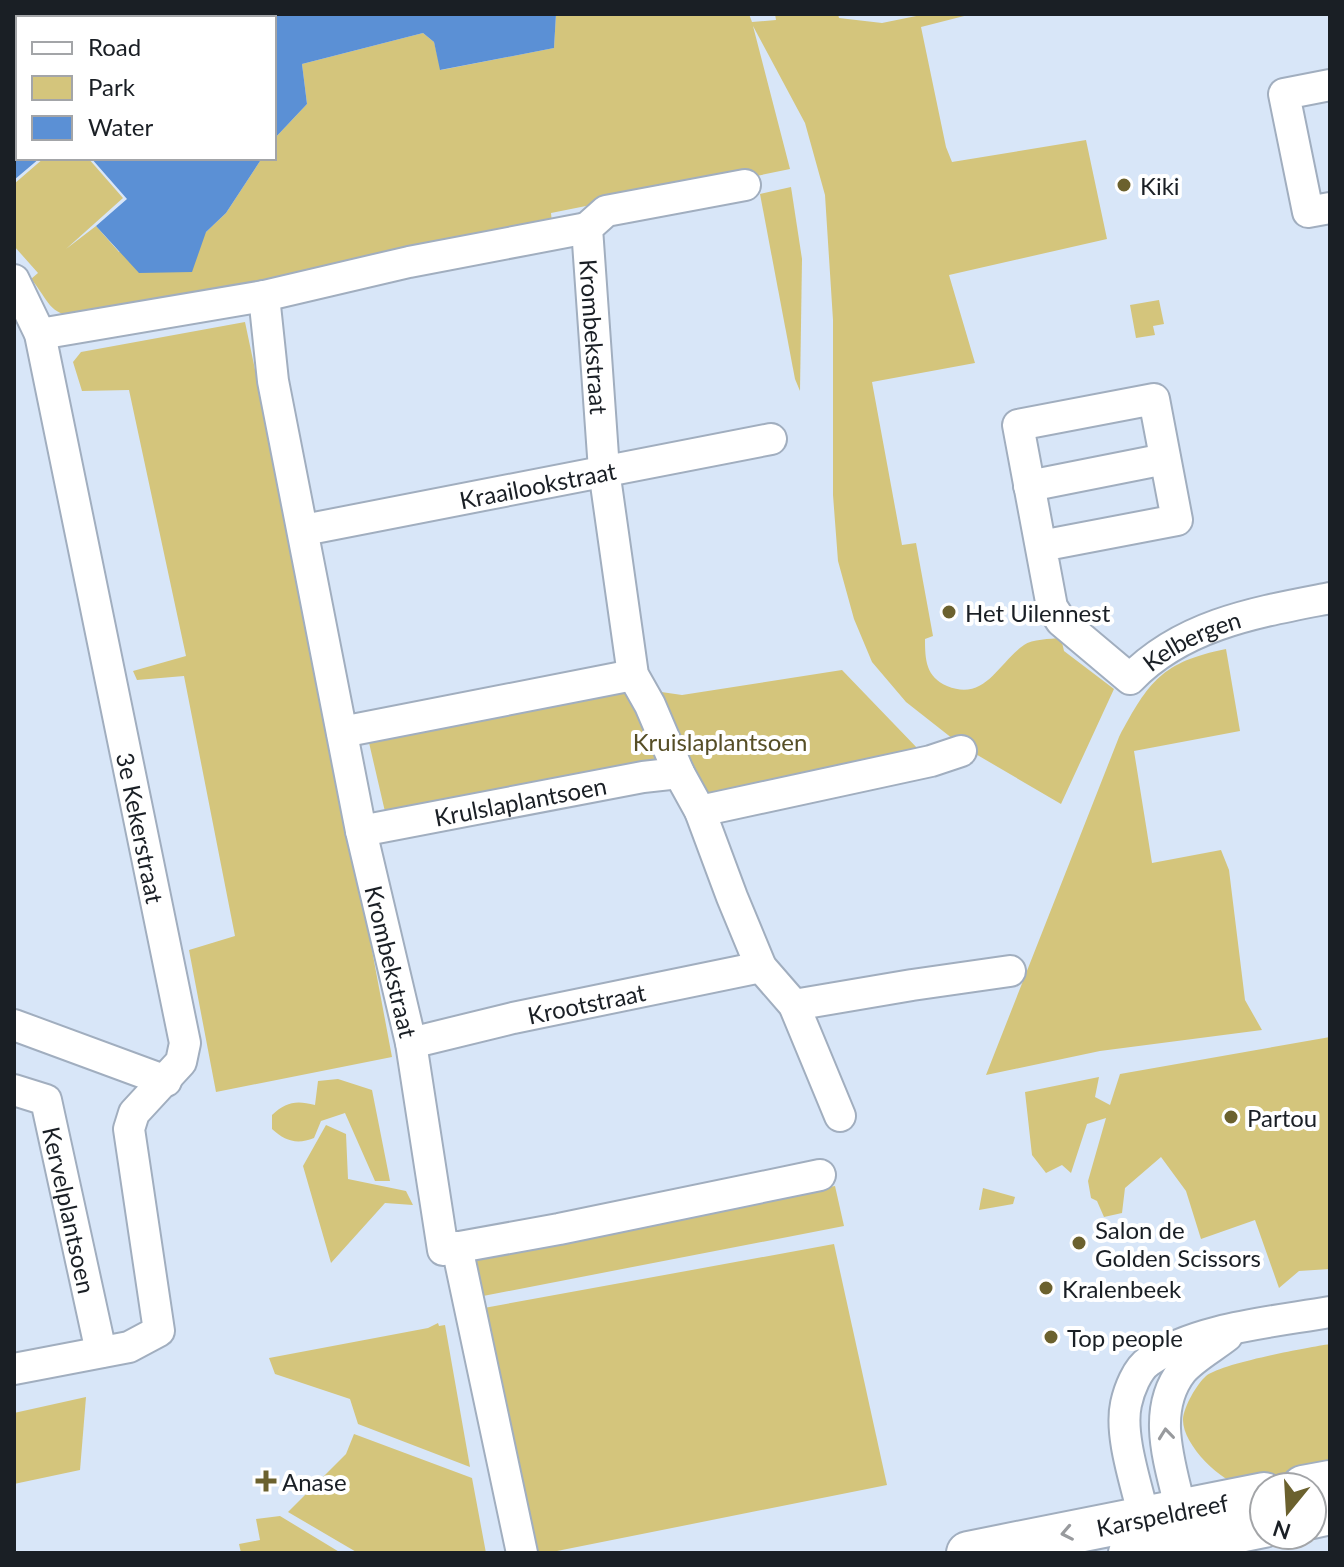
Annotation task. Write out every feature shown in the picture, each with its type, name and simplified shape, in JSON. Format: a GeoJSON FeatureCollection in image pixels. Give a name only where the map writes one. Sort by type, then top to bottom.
{"type":"FeatureCollection","features":[{"type":"Feature","properties":{"kind":"street"},"geometry":{"type":"LineString","coordinates":[[1330,85],[1284,94],[1308,212],[1330,208]]}},
{"type":"Feature","properties":{"kind":"street","name":"Krombekstraat"},"geometry":{"type":"LineString","coordinates":[[40,334],[264,296],[409,262],[587,228],[606,211],[745,185]]}},
{"type":"Feature","properties":{"kind":"street","name":"Krombekstraat"},"geometry":{"type":"LineString","coordinates":[[587,228],[604,470],[633,675],[700,811],[761,967],[794,1005],[840,1116]]}},
{"type":"Feature","properties":{"kind":"street","name":"3e Kekerstraat"},"geometry":{"type":"LineString","coordinates":[[14,280],[40,334],[185,1043],[181,1062],[134,1113],[129,1129],[159,1331],[115,1349]]}},
{"type":"Feature","properties":{"kind":"street","name":"Krombekstraat"},"geometry":{"type":"LineString","coordinates":[[264,296],[273,381],[361,831],[411,1043],[443,1250],[457,1247]]}},
{"type":"Feature","properties":{"kind":"street","name":"Kelbergen"},"geometry":{"type":"LineString","coordinates":[[1041,546],[1177,520],[1154,399],[1018,425],[1052,607],[1061,621],[1130,679],[1169,646],[1207,628],[1254,613],[1330,598]]}},
{"type":"Feature","properties":{"kind":"street","name":"Kraailookstraat"},"geometry":{"type":"LineString","coordinates":[[304,530],[771,439]]}},
{"type":"Feature","properties":{"kind":"street"},"geometry":{"type":"LineString","coordinates":[[1029,486],[1165,459]]}},
{"type":"Feature","properties":{"kind":"street"},"geometry":{"type":"LineString","coordinates":[[342,732],[633,675]]}},
{"type":"Feature","properties":{"kind":"street"},"geometry":{"type":"LineString","coordinates":[[700,811],[931,761],[961,751]]}},
{"type":"Feature","properties":{"kind":"street","name":"Krulslaplantsoen"},"geometry":{"type":"LineString","coordinates":[[361,831],[643,777],[679,773]]}},
{"type":"Feature","properties":{"kind":"street","name":"Krootstraat"},"geometry":{"type":"LineString","coordinates":[[411,1043],[513,1018],[761,967]]}},
{"type":"Feature","properties":{"kind":"street"},"geometry":{"type":"LineString","coordinates":[[794,1005],[1010,971]]}},
{"type":"Feature","properties":{"kind":"street"},"geometry":{"type":"LineString","coordinates":[[14,1025],[166,1081]]}},
{"type":"Feature","properties":{"kind":"street","name":"Kervelplantsoen"},"geometry":{"type":"LineString","coordinates":[[14,1090],[46,1100],[115,1349]]}},
{"type":"Feature","properties":{"kind":"street"},"geometry":{"type":"LineString","coordinates":[[522,1553],[457,1247],[820,1175]]}},
{"type":"Feature","properties":{"kind":"street"},"geometry":{"type":"LineString","coordinates":[[1162,1540],[1126,1434],[1126,1405],[1134,1381],[1147,1362],[1196,1336],[1330,1312]]}},
{"type":"Feature","properties":{"kind":"street"},"geometry":{"type":"LineString","coordinates":[[14,1369],[115,1349]]}},
{"type":"Feature","properties":{"kind":"street","name":"Karspeldreef"},"geometry":{"type":"LineString","coordinates":[[1162,1540],[1248,1501]]}},
{"type":"Feature","properties":{"kind":"street","name":"Karspeldreef"},"geometry":{"type":"LineString","coordinates":[[968,1553],[1162,1540],[1248,1528]]}},
{"type":"Feature","properties":{"kind":"green space"},"geometry":{"type":"Polygon","coordinates":[[[556,14],[749,14],[752,22],[776,20],[775,14],[838,14],[839,18],[882,23],[926,14],[972,14],[921,27],[946,147],[952,162],[1086,140],[1107,239],[949,275],[975,363],[872,382],[902,545],[916,543],[933,636],[925,639],[926,661],[931,673],[947,686],[971,689],[990,678],[1027,643],[1061,638],[1064,651],[1114,689],[1061,804],[962,746],[906,702],[872,662],[854,619],[838,561],[833,495],[833,320],[825,195],[805,123],[753,26],[790,169],[747,178],[746,174],[551,213],[552,223],[79,317],[61,313],[50,305],[31,279],[38,273],[14,246],[14,184],[42,160],[90,160],[123,198],[66,249],[96,226],[119,252],[206,232],[226,213],[261,160],[276,160],[276,137],[307,104],[302,64],[423,33],[434,42],[441,70],[554,48],[556,14]]]}},
{"type":"Feature","properties":{"kind":"green space"},"geometry":{"type":"Polygon","coordinates":[[[791,187],[802,259],[800,391],[795,379],[760,194],[791,187]]]}},
{"type":"Feature","properties":{"kind":"green space"},"geometry":{"type":"Polygon","coordinates":[[[1159,300],[1164,324],[1153,326],[1155,335],[1136,338],[1130,305],[1159,300]]]}},
{"type":"Feature","properties":{"kind":"green space"},"geometry":{"type":"Polygon","coordinates":[[[245,322],[330,726],[392,1057],[216,1092],[189,950],[235,936],[184,676],[137,680],[133,671],[186,656],[129,390],[82,391],[73,362],[81,352],[245,322]]]}},
{"type":"Feature","properties":{"kind":"green space"},"geometry":{"type":"Polygon","coordinates":[[[1226,649],[1240,731],[1134,751],[1152,863],[1221,850],[1229,870],[1245,1000],[1262,1030],[1100,1051],[986,1075],[1119,737],[1139,701],[1172,668],[1186,660],[1226,649]]]}},
{"type":"Feature","properties":{"kind":"green space","name":"Kruislaplantsoen"},"geometry":{"type":"Polygon","coordinates":[[[842,670],[920,751],[704,796],[654,760],[648,766],[386,816],[367,734],[613,685],[682,695],[842,670]]]}},
{"type":"Feature","properties":{"kind":"green space"},"geometry":{"type":"Polygon","coordinates":[[[1330,1037],[1330,1269],[1299,1271],[1279,1288],[1255,1220],[1201,1239],[1186,1191],[1161,1157],[1125,1188],[1122,1213],[1104,1217],[1097,1201],[1091,1198],[1088,1181],[1106,1118],[1087,1124],[1071,1173],[1062,1165],[1046,1173],[1032,1155],[1025,1092],[1099,1077],[1095,1097],[1110,1105],[1120,1074],[1330,1037]]]}},
{"type":"Feature","properties":{"kind":"green space"},"geometry":{"type":"Polygon","coordinates":[[[338,1079],[372,1090],[390,1181],[375,1181],[345,1113],[321,1121],[314,1138],[308,1140],[292,1141],[272,1129],[272,1115],[277,1111],[292,1103],[315,1105],[318,1081],[338,1079]]]}},
{"type":"Feature","properties":{"kind":"green space"},"geometry":{"type":"Polygon","coordinates":[[[326,1125],[346,1134],[348,1179],[406,1191],[413,1205],[385,1203],[331,1263],[303,1166],[326,1125]]]}},
{"type":"Feature","properties":{"kind":"green space"},"geometry":{"type":"Polygon","coordinates":[[[835,1186],[844,1226],[483,1296],[472,1256],[835,1186]]]}},
{"type":"Feature","properties":{"kind":"green space"},"geometry":{"type":"Polygon","coordinates":[[[983,1188],[1015,1197],[1013,1204],[979,1210],[983,1188]]]}},
{"type":"Feature","properties":{"kind":"green space"},"geometry":{"type":"Polygon","coordinates":[[[834,1244],[887,1485],[535,1553],[484,1308],[834,1244]]]}},
{"type":"Feature","properties":{"kind":"green space"},"geometry":{"type":"Polygon","coordinates":[[[438,1323],[439,1326],[445,1325],[470,1467],[358,1424],[350,1399],[275,1374],[269,1358],[428,1328],[438,1323]]]}},
{"type":"Feature","properties":{"kind":"green space"},"geometry":{"type":"Polygon","coordinates":[[[1330,1344],[1330,1471],[1248,1471],[1248,1487],[1236,1484],[1205,1461],[1189,1440],[1183,1419],[1186,1408],[1206,1376],[1246,1361],[1330,1344]]]}},
{"type":"Feature","properties":{"kind":"green space"},"geometry":{"type":"Polygon","coordinates":[[[86,1397],[80,1470],[14,1484],[14,1413],[86,1397]]]}},
{"type":"Feature","properties":{"kind":"green space"},"geometry":{"type":"Polygon","coordinates":[[[354,1434],[472,1478],[486,1553],[358,1553],[288,1512],[346,1454],[354,1434]]]}},
{"type":"Feature","properties":{"kind":"green space"},"geometry":{"type":"Polygon","coordinates":[[[280,1516],[341,1553],[241,1553],[239,1544],[260,1540],[256,1519],[280,1516]]]}},
{"type":"Feature","properties":{"kind":"water"},"geometry":{"type":"Polygon","coordinates":[[[556,14],[554,48],[440,70],[434,42],[423,33],[302,64],[307,104],[276,137],[276,16],[31,16],[556,14]]]}},
{"type":"Feature","properties":{"kind":"water"},"geometry":{"type":"Polygon","coordinates":[[[14,19],[16,160],[38,160],[14,180],[14,19]]]}},
{"type":"Feature","properties":{"kind":"water"},"geometry":{"type":"Polygon","coordinates":[[[93,160],[261,160],[226,213],[206,232],[192,272],[139,273],[96,226],[127,199],[93,160]]]}},
{"type":"Feature","properties":{"kind":"place","name":"Kiki"},"geometry":{"type":"Point","coordinates":[1124,185]}},
{"type":"Feature","properties":{"kind":"place","name":"Het Uilennest"},"geometry":{"type":"Point","coordinates":[949,612]}},
{"type":"Feature","properties":{"kind":"place","name":"Partou"},"geometry":{"type":"Point","coordinates":[1231,1117]}},
{"type":"Feature","properties":{"kind":"place","name":"Salon de Golden Scissors"},"geometry":{"type":"Point","coordinates":[1079,1243]}},
{"type":"Feature","properties":{"kind":"place","name":"Kralenbeek"},"geometry":{"type":"Point","coordinates":[1046,1288]}},
{"type":"Feature","properties":{"kind":"place","name":"Top people"},"geometry":{"type":"Point","coordinates":[1051,1337]}},
{"type":"Feature","properties":{"kind":"place","name":"Anase"},"geometry":{"type":"Point","coordinates":[266,1481]}}]}
